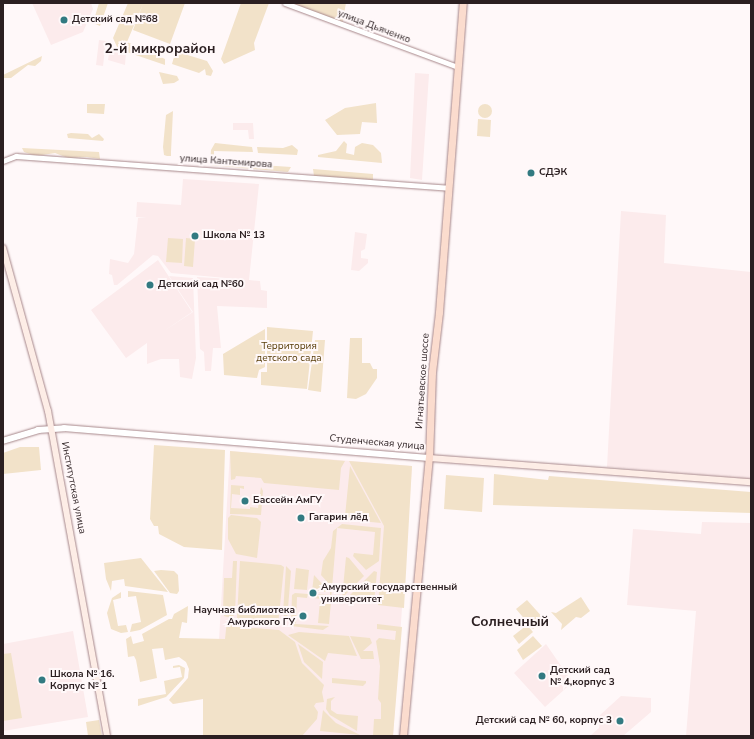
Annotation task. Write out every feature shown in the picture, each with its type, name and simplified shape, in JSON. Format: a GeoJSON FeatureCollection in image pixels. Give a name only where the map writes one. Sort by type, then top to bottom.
{"type":"FeatureCollection","features":[{"type":"Feature","properties":{"kind":"main road","name":"Игнатьевское шоссе"},"geometry":{"type":"LineString","coordinates":[[403,736],[429,458],[432,372],[439,312],[463,3]]}},
{"type":"Feature","properties":{"kind":"main road","name":"Институтская улица"},"geometry":{"type":"LineString","coordinates":[[3,248],[27,327],[51,428],[107,736]]}},
{"type":"Feature","properties":{"kind":"main road","name":"Студенческая улица"},"geometry":{"type":"LineString","coordinates":[[429,458],[751,482]]}},
{"type":"Feature","properties":{"kind":"street","name":"улица Дьяченко"},"geometry":{"type":"LineString","coordinates":[[285,3],[458,67]]}},
{"type":"Feature","properties":{"kind":"street","name":"улица Кантемирова"},"geometry":{"type":"LineString","coordinates":[[3,160],[16,156],[448,188]]}},
{"type":"Feature","properties":{"kind":"street","name":"Студенческая улица"},"geometry":{"type":"LineString","coordinates":[[3,441],[23,433],[51,428],[152,434],[429,458]]}},
{"type":"Feature","properties":{"kind":"shaded area","name":"Детский сад №68"},"geometry":{"type":"Polygon","coordinates":[[[32,3],[91,3],[93,9],[83,32],[51,45],[32,3]]]}},
{"type":"Feature","properties":{"kind":"shaded area"},"geometry":{"type":"Polygon","coordinates":[[[99,40],[106,41],[103,66],[96,65],[99,40]]]}},
{"type":"Feature","properties":{"kind":"shaded area"},"geometry":{"type":"Polygon","coordinates":[[[110,47],[126,53],[125,65],[108,60],[110,47]]]}},
{"type":"Feature","properties":{"kind":"shaded area"},"geometry":{"type":"Polygon","coordinates":[[[415,73],[429,74],[422,180],[410,178],[415,73]]]}},
{"type":"Feature","properties":{"kind":"shaded area"},"geometry":{"type":"Polygon","coordinates":[[[233,123],[253,123],[254,139],[249,139],[248,130],[233,130],[233,123]]]}},
{"type":"Feature","properties":{"kind":"shaded area","name":"Школа № 13"},"geometry":{"type":"Polygon","coordinates":[[[183,179],[259,184],[249,280],[260,281],[261,290],[267,291],[267,308],[217,306],[221,348],[213,348],[211,371],[205,371],[204,352],[200,349],[197,277],[248,280],[171,273],[158,256],[153,255],[117,285],[114,285],[112,275],[109,274],[110,259],[128,263],[134,254],[138,218],[147,218],[136,217],[137,202],[181,205],[183,179]]]}},
{"type":"Feature","properties":{"kind":"shaded area"},"geometry":{"type":"Polygon","coordinates":[[[621,211],[666,215],[664,263],[751,272],[751,479],[607,467],[621,211]]]}},
{"type":"Feature","properties":{"kind":"shaded area"},"geometry":{"type":"Polygon","coordinates":[[[355,232],[367,234],[365,249],[361,251],[361,258],[368,259],[368,263],[359,271],[351,270],[355,232]]]}},
{"type":"Feature","properties":{"kind":"shaded area","name":"Детский сад №60"},"geometry":{"type":"Polygon","coordinates":[[[158,260],[192,312],[164,331],[193,312],[169,276],[193,278],[196,358],[192,379],[180,377],[179,359],[161,359],[147,364],[147,343],[126,358],[91,310],[158,260]]]}},
{"type":"Feature","properties":{"kind":"shaded area","name":"Амурский государственный университет"},"geometry":{"type":"Polygon","coordinates":[[[230,451],[412,466],[393,736],[209,736],[203,735],[203,699],[173,704],[169,700],[188,678],[189,669],[183,652],[219,640],[230,451]]]}},
{"type":"Feature","properties":{"kind":"shaded area"},"geometry":{"type":"Polygon","coordinates":[[[702,522],[751,523],[751,736],[686,736],[696,611],[627,605],[633,529],[701,534],[702,522]]]}},
{"type":"Feature","properties":{"kind":"shaded area","name":"Школа № 16. Корпус № 1"},"geometry":{"type":"Polygon","coordinates":[[[73,631],[88,717],[3,731],[3,644],[73,631]]]}},
{"type":"Feature","properties":{"kind":"shaded area","name":"Детский сад № 4,корпус 3"},"geometry":{"type":"Polygon","coordinates":[[[546,644],[568,676],[574,681],[545,707],[514,673],[546,644]]]}},
{"type":"Feature","properties":{"kind":"shaded area","name":"Детский сад № 60, корпус 3"},"geometry":{"type":"Polygon","coordinates":[[[621,696],[651,698],[651,712],[623,736],[590,736],[599,728],[600,715],[621,696]]]}},
{"type":"Feature","properties":{"kind":"green space"},"geometry":{"type":"Polygon","coordinates":[[[99,3],[108,3],[100,26],[93,23],[99,3]]]}},
{"type":"Feature","properties":{"kind":"green space"},"geometry":{"type":"Polygon","coordinates":[[[128,3],[185,3],[170,44],[133,30],[143,4],[127,42],[165,59],[165,65],[118,49],[113,38],[128,3]]]}},
{"type":"Feature","properties":{"kind":"green space"},"geometry":{"type":"Polygon","coordinates":[[[241,3],[269,3],[254,43],[255,50],[224,64],[221,59],[241,3]]]}},
{"type":"Feature","properties":{"kind":"green space"},"geometry":{"type":"Polygon","coordinates":[[[285,3],[346,3],[342,25],[285,3]]]}},
{"type":"Feature","properties":{"kind":"green space"},"geometry":{"type":"Polygon","coordinates":[[[181,53],[207,61],[213,71],[211,76],[206,75],[205,69],[199,73],[172,64],[174,57],[181,53]]]}},
{"type":"Feature","properties":{"kind":"green space"},"geometry":{"type":"Polygon","coordinates":[[[42,56],[41,61],[35,66],[28,65],[11,78],[3,78],[3,75],[42,56]]]}},
{"type":"Feature","properties":{"kind":"green space"},"geometry":{"type":"Polygon","coordinates":[[[159,72],[177,76],[179,80],[174,83],[163,84],[159,72]]]}},
{"type":"Feature","properties":{"kind":"green space"},"geometry":{"type":"Polygon","coordinates":[[[376,103],[377,123],[362,122],[360,134],[337,135],[325,120],[345,108],[376,103]]]}},
{"type":"Feature","properties":{"kind":"green space"},"geometry":{"type":"Polygon","coordinates":[[[87,104],[105,104],[104,114],[87,113],[87,104]]]}},
{"type":"Feature","properties":{"kind":"green space"},"geometry":{"type":"Polygon","coordinates":[[[482,104],[488,104],[492,108],[492,114],[488,118],[482,118],[478,114],[478,108],[482,104]]]}},
{"type":"Feature","properties":{"kind":"green space"},"geometry":{"type":"Polygon","coordinates":[[[173,111],[171,156],[167,156],[164,155],[163,147],[166,115],[173,111]]]}},
{"type":"Feature","properties":{"kind":"green space"},"geometry":{"type":"Polygon","coordinates":[[[478,119],[491,120],[490,137],[477,136],[478,119]]]}},
{"type":"Feature","properties":{"kind":"green space"},"geometry":{"type":"Polygon","coordinates":[[[67,134],[88,134],[92,138],[99,134],[104,139],[103,141],[68,138],[67,134]]]}},
{"type":"Feature","properties":{"kind":"green space"},"geometry":{"type":"Polygon","coordinates":[[[344,141],[347,144],[346,153],[354,155],[355,147],[362,143],[373,145],[381,153],[382,163],[318,157],[318,155],[336,151],[344,141]]]}},
{"type":"Feature","properties":{"kind":"green space"},"geometry":{"type":"Polygon","coordinates":[[[215,143],[252,147],[253,152],[214,151],[214,162],[291,167],[288,172],[210,165],[211,150],[215,143]]]}},
{"type":"Feature","properties":{"kind":"green space"},"geometry":{"type":"Polygon","coordinates":[[[292,145],[298,150],[297,155],[258,153],[257,147],[283,148],[292,145]]]}},
{"type":"Feature","properties":{"kind":"green space"},"geometry":{"type":"Polygon","coordinates":[[[22,148],[99,152],[100,159],[87,157],[68,158],[55,153],[36,156],[24,152],[22,148]]]}},
{"type":"Feature","properties":{"kind":"green space"},"geometry":{"type":"Polygon","coordinates":[[[313,169],[373,174],[373,180],[314,176],[313,169]]]}},
{"type":"Feature","properties":{"kind":"green space"},"geometry":{"type":"Polygon","coordinates":[[[168,238],[183,239],[182,263],[166,262],[168,238]]]}},
{"type":"Feature","properties":{"kind":"green space"},"geometry":{"type":"Polygon","coordinates":[[[186,238],[195,239],[193,267],[184,266],[186,238]]]}},
{"type":"Feature","properties":{"kind":"green space","name":"Территория детского сада"},"geometry":{"type":"Polygon","coordinates":[[[267,327],[313,331],[307,389],[261,385],[261,372],[267,372],[267,327]]]}},
{"type":"Feature","properties":{"kind":"green space"},"geometry":{"type":"Polygon","coordinates":[[[265,329],[265,367],[259,370],[257,378],[224,375],[223,354],[265,329]]]}},
{"type":"Feature","properties":{"kind":"green space"},"geometry":{"type":"Polygon","coordinates":[[[350,338],[362,338],[362,363],[370,363],[373,369],[377,369],[377,378],[366,394],[356,399],[347,398],[350,338]]]}},
{"type":"Feature","properties":{"kind":"green space"},"geometry":{"type":"Polygon","coordinates":[[[315,340],[325,340],[321,392],[308,390],[315,340]]]}},
{"type":"Feature","properties":{"kind":"green space"},"geometry":{"type":"Polygon","coordinates":[[[154,445],[225,450],[222,550],[184,547],[159,534],[158,526],[154,526],[150,519],[154,445]]]}},
{"type":"Feature","properties":{"kind":"green space"},"geometry":{"type":"Polygon","coordinates":[[[20,447],[39,447],[41,470],[3,474],[3,453],[20,447]]]}},
{"type":"Feature","properties":{"kind":"green space"},"geometry":{"type":"Polygon","coordinates":[[[230,451],[345,461],[341,468],[339,490],[264,483],[261,478],[236,476],[235,479],[231,480],[230,451]]]}},
{"type":"Feature","properties":{"kind":"green space"},"geometry":{"type":"Polygon","coordinates":[[[349,461],[412,466],[404,608],[378,605],[384,526],[349,461]]]}},
{"type":"Feature","properties":{"kind":"green space"},"geometry":{"type":"Polygon","coordinates":[[[350,466],[381,523],[351,520],[345,516],[350,466]]]}},
{"type":"Feature","properties":{"kind":"green space"},"geometry":{"type":"Polygon","coordinates":[[[494,474],[548,480],[549,476],[751,492],[751,513],[493,505],[494,474]]]}},
{"type":"Feature","properties":{"kind":"green space"},"geometry":{"type":"Polygon","coordinates":[[[446,475],[484,478],[482,512],[444,509],[446,475]]]}},
{"type":"Feature","properties":{"kind":"green space"},"geometry":{"type":"Polygon","coordinates":[[[231,485],[244,486],[244,489],[240,488],[240,495],[232,494],[231,508],[258,508],[261,487],[263,491],[261,515],[230,514],[231,485]]]}},
{"type":"Feature","properties":{"kind":"green space"},"geometry":{"type":"Polygon","coordinates":[[[231,515],[257,518],[261,522],[257,558],[236,554],[228,539],[228,518],[231,515]]]}},
{"type":"Feature","properties":{"kind":"green space"},"geometry":{"type":"Polygon","coordinates":[[[342,524],[381,528],[379,561],[366,570],[353,556],[354,553],[373,555],[375,532],[337,528],[331,600],[313,598],[313,594],[330,595],[330,585],[321,575],[323,561],[331,548],[333,531],[342,524]]]}},
{"type":"Feature","properties":{"kind":"green space"},"geometry":{"type":"Polygon","coordinates":[[[346,557],[349,558],[364,576],[342,598],[346,557]]]}},
{"type":"Feature","properties":{"kind":"green space"},"geometry":{"type":"Polygon","coordinates":[[[141,558],[168,592],[125,586],[124,579],[112,581],[111,591],[106,579],[104,563],[141,558]]]}},
{"type":"Feature","properties":{"kind":"green space"},"geometry":{"type":"Polygon","coordinates":[[[233,561],[237,561],[235,614],[231,618],[224,616],[224,578],[232,578],[233,561]]]}},
{"type":"Feature","properties":{"kind":"green space"},"geometry":{"type":"Polygon","coordinates":[[[240,561],[281,565],[284,567],[278,625],[243,623],[237,618],[240,561]]]}},
{"type":"Feature","properties":{"kind":"green space"},"geometry":{"type":"Polygon","coordinates":[[[286,566],[291,571],[287,621],[283,614],[286,566]]]}},
{"type":"Feature","properties":{"kind":"green space"},"geometry":{"type":"Polygon","coordinates":[[[296,568],[309,570],[307,590],[294,589],[296,568]]]}},
{"type":"Feature","properties":{"kind":"green space"},"geometry":{"type":"Polygon","coordinates":[[[154,571],[174,571],[178,575],[179,591],[177,594],[170,593],[154,571]]]}},
{"type":"Feature","properties":{"kind":"green space"},"geometry":{"type":"Polygon","coordinates":[[[374,571],[377,572],[374,603],[351,600],[350,595],[374,571]]]}},
{"type":"Feature","properties":{"kind":"green space"},"geometry":{"type":"Polygon","coordinates":[[[314,575],[327,589],[327,592],[312,591],[314,575]]]}},
{"type":"Feature","properties":{"kind":"green space"},"geometry":{"type":"Polygon","coordinates":[[[128,591],[163,595],[167,615],[140,630],[130,632],[132,624],[141,622],[136,596],[128,597],[128,591]]]}},
{"type":"Feature","properties":{"kind":"green space"},"geometry":{"type":"Polygon","coordinates":[[[121,592],[121,598],[113,600],[118,626],[126,625],[128,632],[121,633],[111,629],[107,613],[112,598],[121,592]]]}},
{"type":"Feature","properties":{"kind":"green space"},"geometry":{"type":"Polygon","coordinates":[[[295,593],[308,594],[307,598],[297,597],[296,624],[329,626],[323,630],[291,626],[292,595],[295,593]]]}},
{"type":"Feature","properties":{"kind":"green space"},"geometry":{"type":"Polygon","coordinates":[[[581,597],[590,611],[581,618],[576,617],[561,630],[562,624],[551,612],[556,613],[581,597]]]}},
{"type":"Feature","properties":{"kind":"green space"},"geometry":{"type":"Polygon","coordinates":[[[527,600],[545,620],[533,629],[516,609],[527,600]]]}},
{"type":"Feature","properties":{"kind":"green space"},"geometry":{"type":"Polygon","coordinates":[[[320,601],[331,602],[329,624],[318,623],[320,601]]]}},
{"type":"Feature","properties":{"kind":"green space"},"geometry":{"type":"Polygon","coordinates":[[[188,606],[187,623],[182,622],[179,638],[225,639],[227,620],[241,627],[279,630],[295,642],[302,663],[324,685],[322,692],[324,702],[316,703],[314,706],[318,712],[317,719],[302,736],[203,735],[203,699],[173,704],[169,700],[188,678],[189,669],[186,662],[179,657],[165,660],[163,648],[152,649],[157,678],[140,682],[136,660],[134,656],[128,657],[126,639],[131,636],[133,644],[144,641],[142,634],[169,619],[172,619],[174,614],[188,606]]]}},
{"type":"Feature","properties":{"kind":"green space"},"geometry":{"type":"Polygon","coordinates":[[[377,624],[402,627],[393,736],[373,736],[374,719],[381,719],[381,703],[378,699],[380,666],[376,641],[379,638],[395,640],[396,631],[377,629],[377,624]]]}},
{"type":"Feature","properties":{"kind":"green space"},"geometry":{"type":"Polygon","coordinates":[[[527,625],[533,632],[519,644],[513,636],[527,625]]]}},
{"type":"Feature","properties":{"kind":"green space"},"geometry":{"type":"Polygon","coordinates":[[[299,632],[349,636],[357,656],[328,653],[325,661],[288,635],[299,632]]]}},
{"type":"Feature","properties":{"kind":"green space"},"geometry":{"type":"Polygon","coordinates":[[[350,636],[370,638],[372,643],[363,651],[373,651],[374,659],[361,659],[350,636]]]}},
{"type":"Feature","properties":{"kind":"green space"},"geometry":{"type":"Polygon","coordinates":[[[533,636],[542,646],[523,660],[517,650],[533,636]]]}},
{"type":"Feature","properties":{"kind":"green space"},"geometry":{"type":"Polygon","coordinates":[[[298,644],[323,662],[322,679],[304,662],[298,644]]]}},
{"type":"Feature","properties":{"kind":"green space"},"geometry":{"type":"Polygon","coordinates":[[[11,653],[22,718],[3,721],[3,654],[11,653]]]}},
{"type":"Feature","properties":{"kind":"green space"},"geometry":{"type":"Polygon","coordinates":[[[179,665],[185,668],[184,678],[166,697],[138,706],[138,699],[166,694],[164,681],[182,677],[180,667],[173,668],[173,666],[179,665]]]}},
{"type":"Feature","properties":{"kind":"green space"},"geometry":{"type":"Polygon","coordinates":[[[332,678],[366,681],[366,683],[363,686],[332,683],[332,678]]]}},
{"type":"Feature","properties":{"kind":"green space"},"geometry":{"type":"Polygon","coordinates":[[[335,697],[331,701],[331,710],[337,714],[358,716],[357,731],[330,715],[326,709],[327,699],[335,697]]]}},
{"type":"Feature","properties":{"kind":"green space"},"geometry":{"type":"Polygon","coordinates":[[[323,710],[336,723],[360,735],[320,731],[323,710]]]}},
{"type":"Feature","properties":{"kind":"green space"},"geometry":{"type":"Polygon","coordinates":[[[99,720],[102,736],[88,736],[86,722],[99,720]]]}},
{"type":"Feature","properties":{"kind":"place","name":"Детский сад №68"},"geometry":{"type":"Point","coordinates":[64,20]}},
{"type":"Feature","properties":{"kind":"place","name":"СДЭК"},"geometry":{"type":"Point","coordinates":[531,173]}},
{"type":"Feature","properties":{"kind":"place","name":"Школа № 13"},"geometry":{"type":"Point","coordinates":[195,236]}},
{"type":"Feature","properties":{"kind":"place","name":"Детский сад №60"},"geometry":{"type":"Point","coordinates":[150,285]}},
{"type":"Feature","properties":{"kind":"place","name":"Бассейн АмГУ"},"geometry":{"type":"Point","coordinates":[245,501]}},
{"type":"Feature","properties":{"kind":"place","name":"Гагарин лёд"},"geometry":{"type":"Point","coordinates":[301,518]}},
{"type":"Feature","properties":{"kind":"place","name":"Амурский государственный университет"},"geometry":{"type":"Point","coordinates":[313,593]}},
{"type":"Feature","properties":{"kind":"place","name":"Научная библиотека Амурского ГУ"},"geometry":{"type":"Point","coordinates":[303,616]}},
{"type":"Feature","properties":{"kind":"place","name":"Детский сад № 4,корпус 3"},"geometry":{"type":"Point","coordinates":[542,676]}},
{"type":"Feature","properties":{"kind":"place","name":"Школа № 16. Корпус № 1"},"geometry":{"type":"Point","coordinates":[42,680]}},
{"type":"Feature","properties":{"kind":"place","name":"Детский сад № 60, корпус 3"},"geometry":{"type":"Point","coordinates":[620,721]}},
{"type":"Feature","properties":{"kind":"district","name":"2-й микрорайон"},"geometry":{"type":"Point","coordinates":[160,49]}},
{"type":"Feature","properties":{"kind":"district","name":"Солнечный"},"geometry":{"type":"Point","coordinates":[510,622]}}]}
